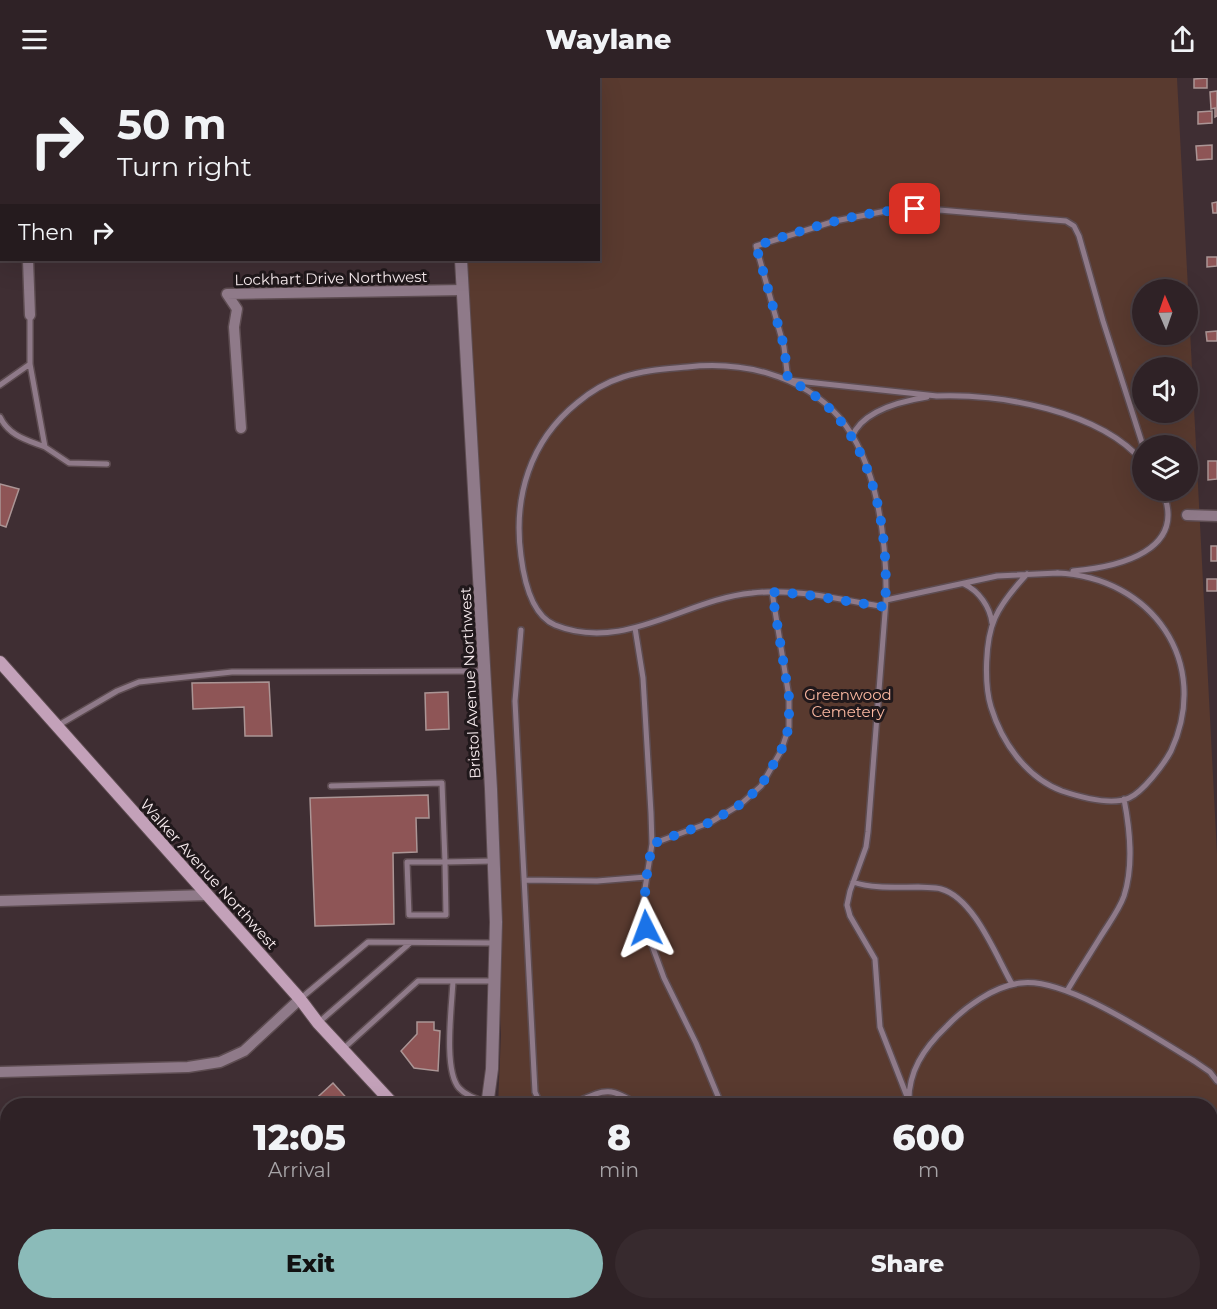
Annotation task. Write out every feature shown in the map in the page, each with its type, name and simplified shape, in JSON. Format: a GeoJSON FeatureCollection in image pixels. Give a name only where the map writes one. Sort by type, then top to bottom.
{"type":"FeatureCollection","features":[{"type":"Feature","properties":{"kind":"main road","name":"Walker Avenue Northwest"},"geometry":{"type":"LineString","coordinates":[[0,662],[300,999],[318,1023],[388,1098]]}},
{"type":"Feature","properties":{"kind":"street"},"geometry":{"type":"LineString","coordinates":[[28,261],[30,315]]}},
{"type":"Feature","properties":{"kind":"street","name":"Bristol Avenue Northwest"},"geometry":{"type":"LineString","coordinates":[[461,261],[485,672],[493,861],[495,942],[492,1070],[489,1098]]}},
{"type":"Feature","properties":{"kind":"street","name":"Lockhart Drive Northwest"},"geometry":{"type":"LineString","coordinates":[[241,428],[234,327],[237,309],[227,294],[463,291]]}},
{"type":"Feature","properties":{"kind":"street"},"geometry":{"type":"LineString","coordinates":[[1187,515],[1217,516]]}},
{"type":"Feature","properties":{"kind":"street"},"geometry":{"type":"LineString","coordinates":[[0,901],[208,895]]}},
{"type":"Feature","properties":{"kind":"street"},"geometry":{"type":"LineString","coordinates":[[0,1072],[188,1067],[220,1062],[244,1051],[300,999]]}},
{"type":"Feature","properties":{"kind":"lane"},"geometry":{"type":"LineString","coordinates":[[788,380],[784,346],[756,246],[835,220],[886,211],[932,210],[1059,219],[1070,223],[1079,236],[1139,435]]}},
{"type":"Feature","properties":{"kind":"lane"},"geometry":{"type":"LineString","coordinates":[[30,315],[30,364],[45,447]]}},
{"type":"Feature","properties":{"kind":"lane"},"geometry":{"type":"LineString","coordinates":[[0,385],[30,364]]}},
{"type":"Feature","properties":{"kind":"lane"},"geometry":{"type":"LineString","coordinates":[[907,1098],[880,1027],[875,959],[848,911],[848,898],[864,855],[868,832],[885,604],[884,546],[880,519],[868,473],[852,437],[839,418],[823,402],[788,380],[767,372],[719,365],[656,370],[620,377],[570,408],[539,446],[526,476],[519,516],[521,561],[527,587],[535,606],[547,621],[567,629],[604,633],[635,628],[727,597],[772,592],[885,604],[997,576],[1097,568],[1136,557],[1161,539],[1167,525],[1168,511],[1165,501]]}},
{"type":"Feature","properties":{"kind":"lane"},"geometry":{"type":"LineString","coordinates":[[788,380],[938,396],[998,399],[1030,404],[1060,412],[1106,433],[1132,451]]}},
{"type":"Feature","properties":{"kind":"lane"},"geometry":{"type":"LineString","coordinates":[[852,437],[860,423],[882,411],[912,400],[938,396]]}},
{"type":"Feature","properties":{"kind":"lane"},"geometry":{"type":"LineString","coordinates":[[0,417],[14,435],[45,447],[69,463],[107,464]]}},
{"type":"Feature","properties":{"kind":"lane"},"geometry":{"type":"LineString","coordinates":[[1027,574],[999,610],[992,628],[987,664],[990,702],[997,724],[1016,756],[1039,778],[1058,789],[1093,798],[1124,799],[1138,792],[1161,767],[1176,737],[1182,719],[1184,700],[1183,674],[1179,659],[1168,632],[1157,618],[1137,601],[1090,577],[1057,573]]}},
{"type":"Feature","properties":{"kind":"lane"},"geometry":{"type":"LineString","coordinates":[[962,583],[971,587],[984,602],[990,614],[992,628]]}},
{"type":"Feature","properties":{"kind":"lane"},"geometry":{"type":"LineString","coordinates":[[652,844],[711,822],[741,804],[761,786],[781,751],[789,727],[790,704],[772,592]]}},
{"type":"Feature","properties":{"kind":"lane"},"geometry":{"type":"LineString","coordinates":[[635,628],[643,678],[652,844],[644,895],[648,938],[718,1098]]}},
{"type":"Feature","properties":{"kind":"lane"},"geometry":{"type":"LineString","coordinates":[[521,630],[515,701],[535,1092],[538,1098]]}},
{"type":"Feature","properties":{"kind":"lane"},"geometry":{"type":"LineString","coordinates":[[57,726],[117,691],[139,682],[232,672],[485,672]]}},
{"type":"Feature","properties":{"kind":"lane"},"geometry":{"type":"LineString","coordinates":[[331,786],[442,783],[444,862],[446,915],[409,915],[407,862],[444,862],[493,861]]}},
{"type":"Feature","properties":{"kind":"lane"},"geometry":{"type":"LineString","coordinates":[[1067,991],[1124,897],[1129,850],[1128,821],[1124,799]]}},
{"type":"Feature","properties":{"kind":"lane"},"geometry":{"type":"LineString","coordinates":[[524,880],[597,881],[646,877]]}},
{"type":"Feature","properties":{"kind":"lane"},"geometry":{"type":"LineString","coordinates":[[853,882],[869,886],[936,888],[953,894],[975,916],[1012,984]]}},
{"type":"Feature","properties":{"kind":"lane"},"geometry":{"type":"LineString","coordinates":[[300,999],[368,942],[495,942]]}},
{"type":"Feature","properties":{"kind":"lane"},"geometry":{"type":"LineString","coordinates":[[318,1023],[410,942]]}},
{"type":"Feature","properties":{"kind":"lane"},"geometry":{"type":"LineString","coordinates":[[343,1049],[418,981],[494,981]]}},
{"type":"Feature","properties":{"kind":"lane"},"geometry":{"type":"LineString","coordinates":[[453,981],[449,1060],[458,1087],[473,1098]]}},
{"type":"Feature","properties":{"kind":"lane"},"geometry":{"type":"LineString","coordinates":[[909,1098],[914,1068],[940,1032],[961,1013],[993,992],[1023,982],[1044,983],[1067,991],[1194,1061],[1210,1072],[1217,1081]]}},
{"type":"Feature","properties":{"kind":"lane"},"geometry":{"type":"LineString","coordinates":[[583,1098],[593,1093],[605,1092],[618,1093],[626,1098]]}},
{"type":"Feature","properties":{"kind":"green space","name":"Greenwood Cemetery"},"geometry":{"type":"Polygon","coordinates":[[[600,78],[1177,78],[1187,279],[1132,279],[1132,345],[1191,345],[1191,357],[1132,357],[1132,423],[1195,423],[1195,435],[1132,435],[1132,501],[1198,501],[1198,485],[1217,854],[1217,1098],[498,1098],[501,1035],[466,261],[600,261],[600,78]]]}},
{"type":"Feature","properties":{"kind":"building"},"geometry":{"type":"Polygon","coordinates":[[[1207,78],[1207,88],[1194,88],[1194,79],[1207,78]]]}},
{"type":"Feature","properties":{"kind":"building"},"geometry":{"type":"Polygon","coordinates":[[[1217,91],[1217,116],[1215,117],[1215,108],[1211,109],[1210,92],[1217,91]]]}},
{"type":"Feature","properties":{"kind":"building"},"geometry":{"type":"Polygon","coordinates":[[[1212,111],[1212,123],[1198,124],[1198,112],[1212,111]]]}},
{"type":"Feature","properties":{"kind":"building"},"geometry":{"type":"Polygon","coordinates":[[[1212,145],[1212,159],[1197,160],[1196,146],[1212,145]]]}},
{"type":"Feature","properties":{"kind":"building"},"geometry":{"type":"Polygon","coordinates":[[[1217,202],[1217,213],[1213,213],[1212,203],[1217,202]]]}},
{"type":"Feature","properties":{"kind":"building"},"geometry":{"type":"Polygon","coordinates":[[[1207,257],[1217,257],[1217,266],[1207,267],[1207,257]]]}},
{"type":"Feature","properties":{"kind":"building"},"geometry":{"type":"Polygon","coordinates":[[[1217,331],[1217,341],[1207,341],[1206,332],[1217,331]]]}},
{"type":"Feature","properties":{"kind":"building"},"geometry":{"type":"Polygon","coordinates":[[[1208,461],[1217,461],[1217,479],[1208,480],[1208,461]]]}},
{"type":"Feature","properties":{"kind":"building"},"geometry":{"type":"Polygon","coordinates":[[[0,484],[19,489],[6,527],[0,525],[0,484]]]}},
{"type":"Feature","properties":{"kind":"building"},"geometry":{"type":"Polygon","coordinates":[[[1211,546],[1217,546],[1217,561],[1211,561],[1211,546]]]}},
{"type":"Feature","properties":{"kind":"building"},"geometry":{"type":"Polygon","coordinates":[[[1207,579],[1217,579],[1217,591],[1207,591],[1207,579]]]}},
{"type":"Feature","properties":{"kind":"building"},"geometry":{"type":"Polygon","coordinates":[[[269,682],[272,736],[245,736],[244,707],[193,709],[192,683],[269,682]]]}},
{"type":"Feature","properties":{"kind":"building"},"geometry":{"type":"Polygon","coordinates":[[[448,692],[449,729],[426,730],[425,693],[448,692]]]}},
{"type":"Feature","properties":{"kind":"building"},"geometry":{"type":"Polygon","coordinates":[[[428,795],[429,818],[416,818],[417,852],[393,853],[394,924],[315,926],[310,798],[428,795]]]}},
{"type":"Feature","properties":{"kind":"building"},"geometry":{"type":"Polygon","coordinates":[[[417,1022],[434,1022],[434,1030],[440,1031],[438,1071],[414,1068],[401,1051],[417,1034],[417,1022]]]}},
{"type":"Feature","properties":{"kind":"building"},"geometry":{"type":"Polygon","coordinates":[[[333,1083],[347,1098],[317,1098],[333,1083]]]}},
{"type":"Feature","properties":{"kind":"route"},"geometry":{"type":"LineString","coordinates":[[646,928],[644,895],[652,844],[711,822],[741,804],[761,786],[787,739],[789,697],[772,592],[786,592],[885,607],[884,546],[876,498],[864,462],[845,424],[834,411],[813,394],[788,380],[784,346],[756,246],[835,220],[870,213],[915,209]]}}]}
